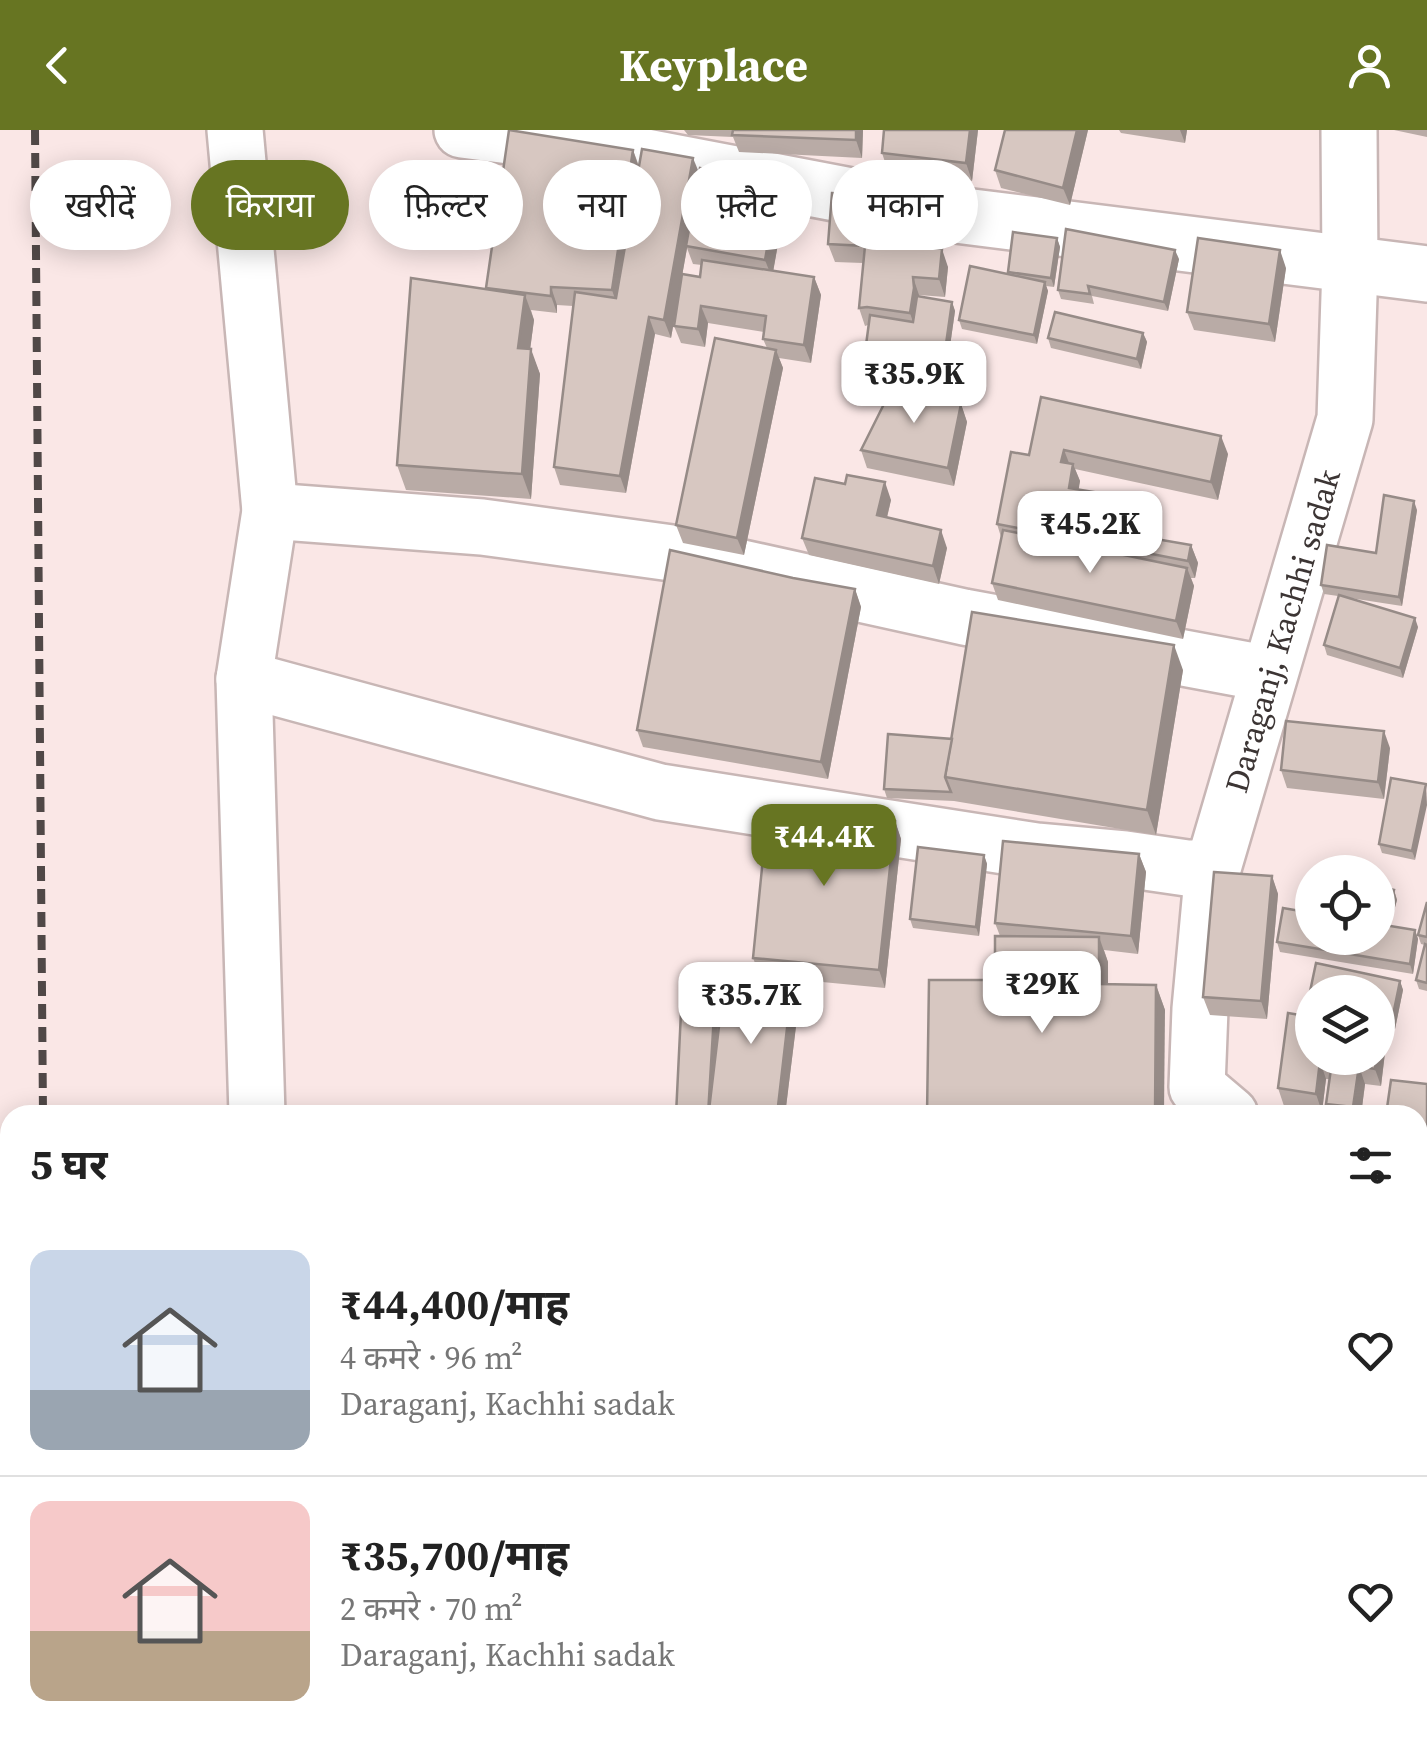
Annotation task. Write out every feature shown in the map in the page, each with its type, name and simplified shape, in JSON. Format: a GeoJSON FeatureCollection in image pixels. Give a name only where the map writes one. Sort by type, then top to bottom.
{"type":"FeatureCollection","features":[{"type":"Feature","properties":{"kind":"street"},"geometry":{"type":"LineString","coordinates":[[234,130],[270,511],[244,679],[257,1105]]}},
{"type":"Feature","properties":{"kind":"street"},"geometry":{"type":"LineString","coordinates":[[462,130],[583,144],[940,213],[1427,274]]}},
{"type":"Feature","properties":{"kind":"street","name":"Daraganj, Kachhi sadak"},"geometry":{"type":"LineString","coordinates":[[1218,1105],[1197,1088],[1213,868],[1345,420],[1349,130]]}},
{"type":"Feature","properties":{"kind":"street"},"geometry":{"type":"LineString","coordinates":[[270,511],[482,526],[678,554],[964,617],[1269,674]]}},
{"type":"Feature","properties":{"kind":"street"},"geometry":{"type":"LineString","coordinates":[[244,679],[660,792],[1036,851],[1213,868]]}},
{"type":"Feature","properties":{"kind":"building"},"geometry":{"type":"Polygon","coordinates":[[[509,130],[633,150],[632,160],[543,160],[543,250],[618,250],[612,290],[551,287],[551,296],[486,288],[492,250],[523,250],[523,160],[505,160],[509,130]]]}},
{"type":"Feature","properties":{"kind":"building"},"geometry":{"type":"Polygon","coordinates":[[[733,130],[856,130],[856,140],[732,135],[733,130]]]}},
{"type":"Feature","properties":{"kind":"building"},"geometry":{"type":"Polygon","coordinates":[[[884,130],[970,130],[966,160],[882,153],[884,130]]]}},
{"type":"Feature","properties":{"kind":"building"},"geometry":{"type":"Polygon","coordinates":[[[1005,130],[1077,130],[1063,188],[995,170],[1005,130]]]}},
{"type":"Feature","properties":{"kind":"building"},"geometry":{"type":"Polygon","coordinates":[[[642,149],[693,158],[681,160],[681,225],[664,320],[649,317],[620,476],[554,467],[575,292],[616,298],[624,250],[661,250],[661,160],[640,160],[642,149]]]}},
{"type":"Feature","properties":{"kind":"building"},"geometry":{"type":"Polygon","coordinates":[[[832,193],[832,244],[828,244],[832,193]]]}},
{"type":"Feature","properties":{"kind":"building"},"geometry":{"type":"Polygon","coordinates":[[[1066,229],[1175,250],[1164,302],[1088,286],[1090,294],[1058,290],[1066,229]]]}},
{"type":"Feature","properties":{"kind":"building"},"geometry":{"type":"Polygon","coordinates":[[[1013,232],[1057,238],[1051,278],[1008,272],[1013,232]]]}},
{"type":"Feature","properties":{"kind":"building"},"geometry":{"type":"Polygon","coordinates":[[[1198,238],[1280,250],[1269,324],[1187,312],[1198,238]]]}},
{"type":"Feature","properties":{"kind":"building"},"geometry":{"type":"Polygon","coordinates":[[[709,250],[767,250],[765,260],[709,250]]]}},
{"type":"Feature","properties":{"kind":"building"},"geometry":{"type":"Polygon","coordinates":[[[865,250],[942,250],[939,279],[913,277],[910,313],[859,308],[865,250]]]}},
{"type":"Feature","properties":{"kind":"building"},"geometry":{"type":"Polygon","coordinates":[[[702,260],[814,277],[804,345],[763,339],[766,316],[701,306],[698,329],[674,326],[682,274],[700,277],[702,260]]]}},
{"type":"Feature","properties":{"kind":"building"},"geometry":{"type":"Polygon","coordinates":[[[970,266],[1045,282],[1034,335],[959,320],[970,266]]]}},
{"type":"Feature","properties":{"kind":"building"},"geometry":{"type":"Polygon","coordinates":[[[411,278],[525,295],[518,348],[531,349],[522,474],[397,465],[411,278]]]}},
{"type":"Feature","properties":{"kind":"building"},"geometry":{"type":"Polygon","coordinates":[[[917,296],[952,302],[942,372],[864,360],[870,315],[913,322],[917,296]]]}},
{"type":"Feature","properties":{"kind":"building"},"geometry":{"type":"Polygon","coordinates":[[[1055,312],[1143,333],[1137,359],[1048,338],[1055,312]]]}},
{"type":"Feature","properties":{"kind":"building"},"geometry":{"type":"Polygon","coordinates":[[[715,338],[776,350],[737,538],[676,525],[715,338]]]}},
{"type":"Feature","properties":{"kind":"building"},"geometry":{"type":"Polygon","coordinates":[[[900,372],[927,397],[961,404],[948,468],[861,450],[900,372]]]}},
{"type":"Feature","properties":{"kind":"building"},"geometry":{"type":"Polygon","coordinates":[[[1041,397],[1221,436],[1211,482],[1064,450],[1061,462],[1073,464],[1069,488],[1106,494],[1103,511],[1154,520],[1150,538],[1191,545],[1188,561],[997,524],[1011,452],[1029,455],[1041,397]]]}},
{"type":"Feature","properties":{"kind":"building"},"geometry":{"type":"Polygon","coordinates":[[[847,475],[885,482],[877,515],[941,530],[933,566],[802,538],[815,478],[845,484],[847,475]]]}},
{"type":"Feature","properties":{"kind":"building"},"geometry":{"type":"Polygon","coordinates":[[[1384,495],[1414,501],[1399,597],[1321,585],[1327,545],[1376,553],[1384,495]]]}},
{"type":"Feature","properties":{"kind":"building"},"geometry":{"type":"Polygon","coordinates":[[[1003,530],[1187,568],[1176,621],[992,583],[1003,530]]]}},
{"type":"Feature","properties":{"kind":"building"},"geometry":{"type":"Polygon","coordinates":[[[670,550],[855,589],[821,762],[637,730],[670,550]]]}},
{"type":"Feature","properties":{"kind":"building"},"geometry":{"type":"Polygon","coordinates":[[[1339,595],[1415,618],[1400,668],[1324,645],[1339,595]]]}},
{"type":"Feature","properties":{"kind":"building"},"geometry":{"type":"Polygon","coordinates":[[[972,612],[1174,645],[1147,810],[945,777],[972,612]]]}},
{"type":"Feature","properties":{"kind":"building"},"geometry":{"type":"Polygon","coordinates":[[[1286,721],[1384,731],[1378,782],[1281,770],[1286,721]]]}},
{"type":"Feature","properties":{"kind":"building"},"geometry":{"type":"Polygon","coordinates":[[[888,734],[952,739],[945,777],[951,792],[884,789],[888,734]]]}},
{"type":"Feature","properties":{"kind":"building"},"geometry":{"type":"Polygon","coordinates":[[[1391,778],[1426,784],[1412,851],[1379,844],[1391,778]]]}},
{"type":"Feature","properties":{"kind":"building"},"geometry":{"type":"Polygon","coordinates":[[[768,808],[895,821],[879,970],[753,958],[768,808]]]}},
{"type":"Feature","properties":{"kind":"building"},"geometry":{"type":"Polygon","coordinates":[[[1003,841],[1139,854],[1131,936],[995,923],[1003,841]]]}},
{"type":"Feature","properties":{"kind":"building"},"geometry":{"type":"Polygon","coordinates":[[[918,847],[984,855],[976,927],[910,919],[918,847]]]}},
{"type":"Feature","properties":{"kind":"building"},"geometry":{"type":"Polygon","coordinates":[[[1214,872],[1272,876],[1261,1001],[1203,997],[1214,872]]]}},
{"type":"Feature","properties":{"kind":"building"},"geometry":{"type":"Polygon","coordinates":[[[1427,902],[1427,937],[1418,935],[1427,902]]]}},
{"type":"Feature","properties":{"kind":"building"},"geometry":{"type":"Polygon","coordinates":[[[1283,908],[1295,910],[1295,945],[1277,942],[1283,908]]]}},
{"type":"Feature","properties":{"kind":"building"},"geometry":{"type":"Polygon","coordinates":[[[1395,927],[1415,930],[1410,964],[1356,955],[1395,955],[1395,927]]]}},
{"type":"Feature","properties":{"kind":"building"},"geometry":{"type":"Polygon","coordinates":[[[995,936],[1099,937],[1099,984],[1156,985],[1155,1105],[927,1105],[929,980],[995,980],[995,936]]]}},
{"type":"Feature","properties":{"kind":"building"},"geometry":{"type":"Polygon","coordinates":[[[1427,945],[1427,983],[1416,980],[1427,945]]]}},
{"type":"Feature","properties":{"kind":"building"},"geometry":{"type":"Polygon","coordinates":[[[1316,963],[1372,975],[1313,975],[1316,963]]]}},
{"type":"Feature","properties":{"kind":"building"},"geometry":{"type":"Polygon","coordinates":[[[703,964],[717,964],[709,1105],[676,1105],[681,1012],[700,1013],[703,964]]]}},
{"type":"Feature","properties":{"kind":"building"},"geometry":{"type":"Polygon","coordinates":[[[725,976],[792,985],[778,1105],[710,1105],[725,976]]]}},
{"type":"Feature","properties":{"kind":"building"},"geometry":{"type":"Polygon","coordinates":[[[1395,980],[1400,981],[1395,1005],[1395,980]]]}},
{"type":"Feature","properties":{"kind":"building"},"geometry":{"type":"Polygon","coordinates":[[[1288,1013],[1295,1014],[1295,1075],[1318,1075],[1316,1094],[1278,1088],[1288,1013]]]}},
{"type":"Feature","properties":{"kind":"building"},"geometry":{"type":"Polygon","coordinates":[[[1330,1075],[1358,1075],[1353,1105],[1326,1104],[1330,1075]]]}},
{"type":"Feature","properties":{"kind":"building"},"geometry":{"type":"Polygon","coordinates":[[[1391,1080],[1427,1084],[1427,1105],[1387,1105],[1391,1080]]]}},
{"type":"Feature","properties":{"kind":"railway"},"geometry":{"type":"LineString","coordinates":[[35,130],[43,1105]]}}]}
